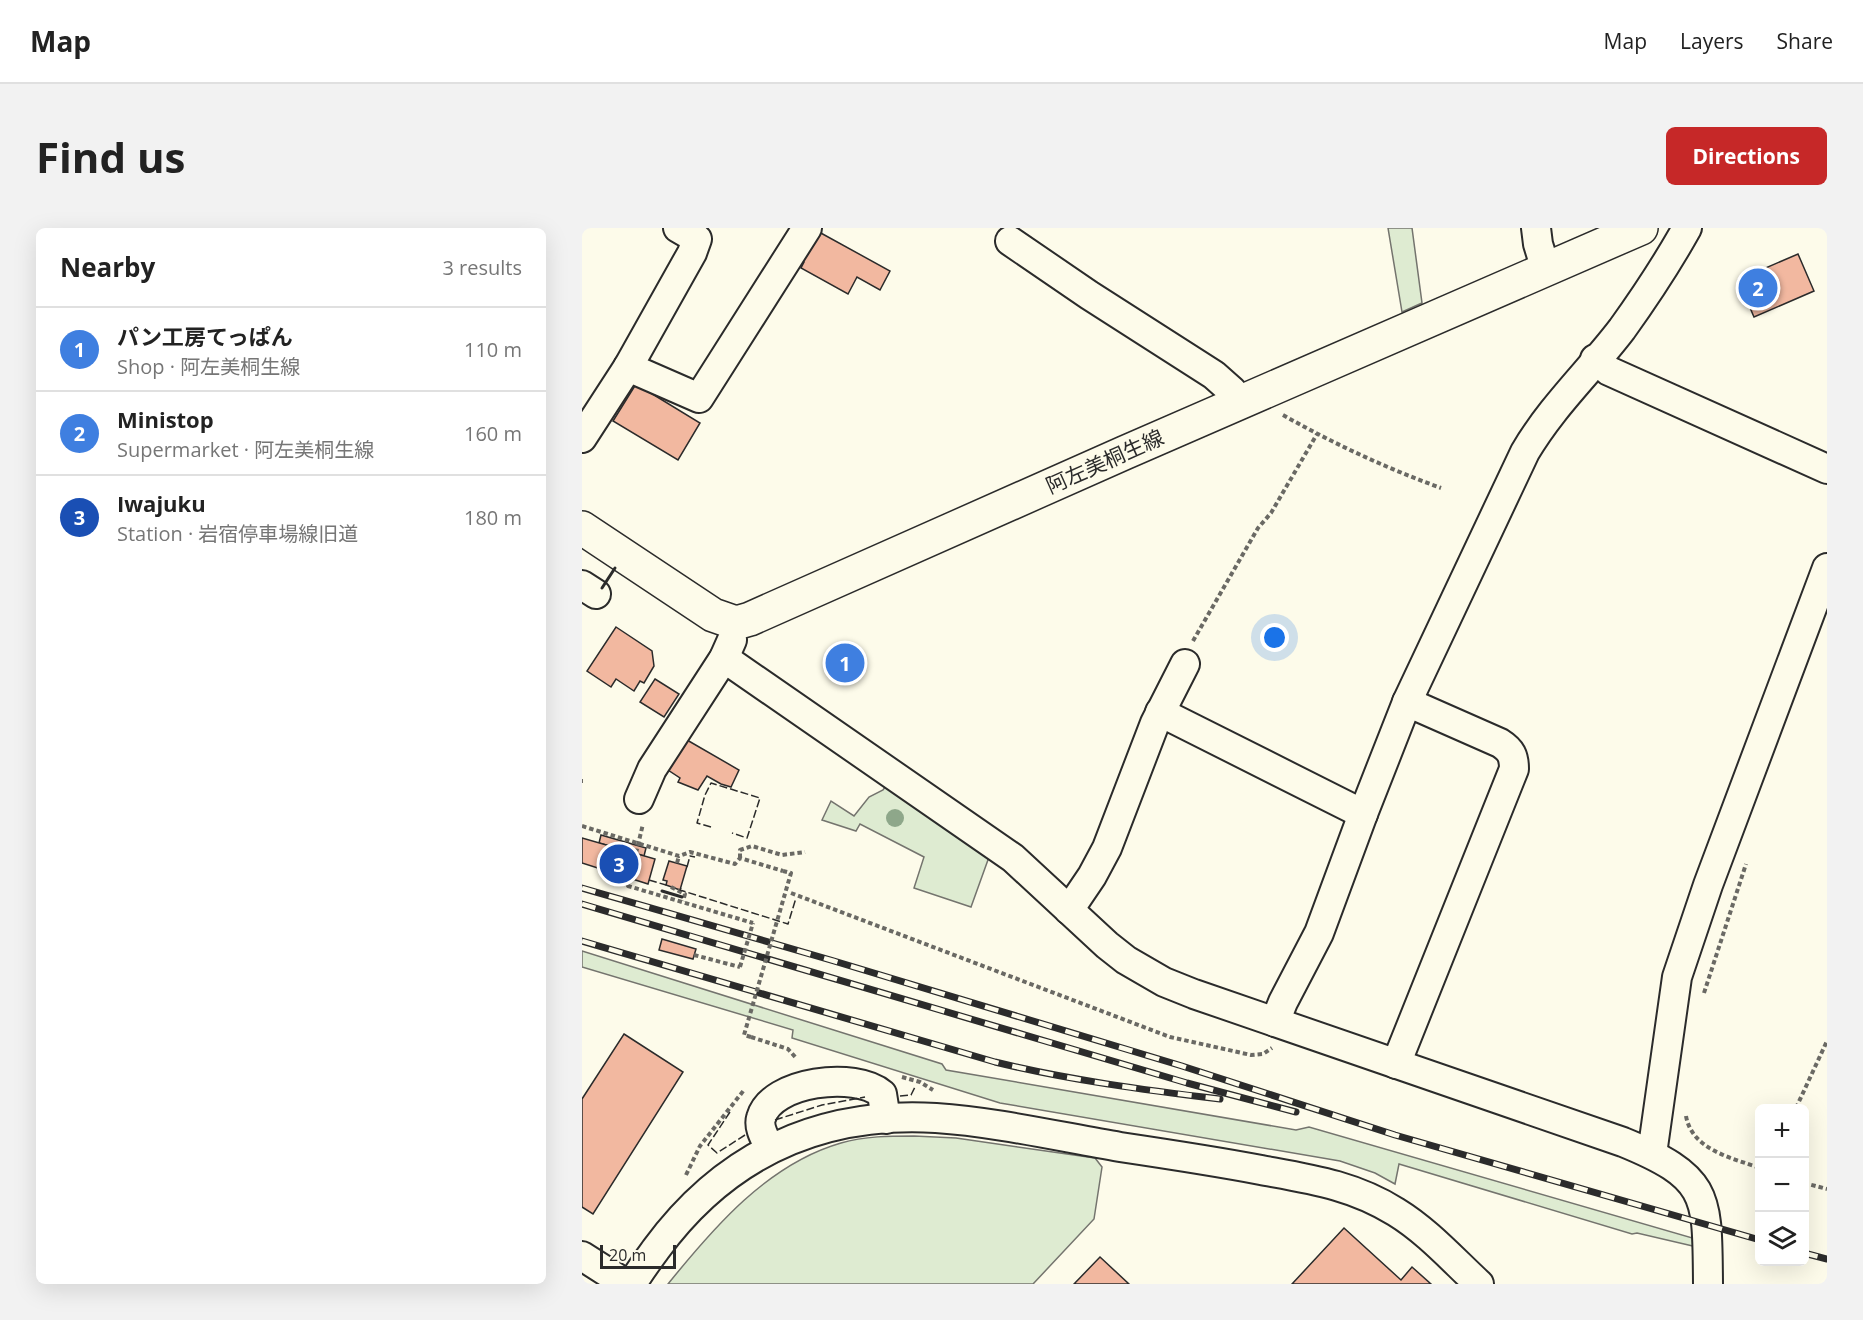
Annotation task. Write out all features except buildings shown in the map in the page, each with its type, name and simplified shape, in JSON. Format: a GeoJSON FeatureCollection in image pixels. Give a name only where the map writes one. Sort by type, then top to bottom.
{"type":"FeatureCollection","features":[{"type":"Feature","properties":{"kind":"main road","name":"阿左美桐生線"},"geometry":{"type":"LineString","coordinates":[[736,623],[750,619],[1641,228]]}},
{"type":"Feature","properties":{"kind":"main road"},"geometry":{"type":"LineString","coordinates":[[582,528],[712,615],[736,623]]}},
{"type":"Feature","properties":{"kind":"street"},"geometry":{"type":"LineString","coordinates":[[582,438],[628,367],[697,239],[678,228]]}},
{"type":"Feature","properties":{"kind":"street"},"geometry":{"type":"LineString","coordinates":[[628,367],[699,398],[807,228]]}},
{"type":"Feature","properties":{"kind":"street"},"geometry":{"type":"LineString","coordinates":[[1536,228],[1546,270]]}},
{"type":"Feature","properties":{"kind":"street"},"geometry":{"type":"LineString","coordinates":[[1275,1022],[1283,1002],[1320,933],[1407,702],[1525,452],[1549,416],[1622,328],[1687,228]]}},
{"type":"Feature","properties":{"kind":"street"},"geometry":{"type":"LineString","coordinates":[[1011,241],[1089,295],[1214,375],[1232,391],[1251,398]]}},
{"type":"Feature","properties":{"kind":"street"},"geometry":{"type":"LineString","coordinates":[[1595,360],[1609,371],[1827,469]]}},
{"type":"Feature","properties":{"kind":"street"},"geometry":{"type":"LineString","coordinates":[[1652,1154],[1677,977],[1708,885],[1827,568]]}},
{"type":"Feature","properties":{"kind":"street"},"geometry":{"type":"LineString","coordinates":[[641,810],[652,769],[724,658],[736,623]]}},
{"type":"Feature","properties":{"kind":"street"},"geometry":{"type":"LineString","coordinates":[[724,658],[1013,858],[1107,945],[1144,972],[1194,994],[1576,1125],[1652,1154],[1691,1181],[1702,1200],[1707,1224],[1708,1284]]}},
{"type":"Feature","properties":{"kind":"street"},"geometry":{"type":"LineString","coordinates":[[1069,910],[1092,876],[1107,848],[1160,712],[1185,664]]}},
{"type":"Feature","properties":{"kind":"street"},"geometry":{"type":"LineString","coordinates":[[1396,1064],[1514,769],[1514,758],[1509,748],[1500,742],[1407,702]]}},
{"type":"Feature","properties":{"kind":"street"},"geometry":{"type":"LineString","coordinates":[[1160,712],[1363,814]]}},
{"type":"Feature","properties":{"kind":"street"},"geometry":{"type":"LineString","coordinates":[[770,1149],[762,1131],[760,1119],[771,1103],[782,1095],[820,1082],[839,1080],[871,1086],[882,1094],[886,1119]]}},
{"type":"Feature","properties":{"kind":"street"},"geometry":{"type":"LineString","coordinates":[[632,1284],[672,1228],[690,1208],[731,1171],[770,1149],[836,1125],[886,1119],[936,1118],[1224,1163],[1333,1183],[1358,1192],[1398,1213],[1422,1231],[1479,1284]]}},
{"type":"Feature","properties":{"kind":"street"},"geometry":{"type":"LineString","coordinates":[[582,1256],[626,1284]]}},
{"type":"Feature","properties":{"kind":"path"},"geometry":{"type":"LineString","coordinates":[[1251,398],[1377,463],[1441,488]]}},
{"type":"Feature","properties":{"kind":"path"},"geometry":{"type":"LineString","coordinates":[[1185,664],[1189,648],[1219,595],[1317,434]]}},
{"type":"Feature","properties":{"kind":"path"},"geometry":{"type":"LineString","coordinates":[[636,854],[641,810]]}},
{"type":"Feature","properties":{"kind":"path"},"geometry":{"type":"LineString","coordinates":[[582,826],[679,856],[690,852],[735,864],[740,858],[740,850],[752,846],[782,855],[805,852]]}},
{"type":"Feature","properties":{"kind":"path"},"geometry":{"type":"LineString","coordinates":[[677,863],[679,856]]}},
{"type":"Feature","properties":{"kind":"path"},"geometry":{"type":"LineString","coordinates":[[740,858],[791,873],[744,1035],[788,1049],[797,1059]]}},
{"type":"Feature","properties":{"kind":"path"},"geometry":{"type":"LineString","coordinates":[[630,878],[628,886],[753,923],[740,968],[695,955]]}},
{"type":"Feature","properties":{"kind":"path"},"geometry":{"type":"LineString","coordinates":[[671,887],[685,894],[683,901]]}},
{"type":"Feature","properties":{"kind":"path"},"geometry":{"type":"LineString","coordinates":[[791,893],[1170,1037],[1251,1055],[1263,1054],[1276,1044],[1275,1022]]}},
{"type":"Feature","properties":{"kind":"path"},"geometry":{"type":"LineString","coordinates":[[1701,1003],[1734,907]]}},
{"type":"Feature","properties":{"kind":"path"},"geometry":{"type":"LineString","coordinates":[[1798,1104],[1827,1041]]}},
{"type":"Feature","properties":{"kind":"path"},"geometry":{"type":"LineString","coordinates":[[1687,1110],[1686,1118],[1698,1141],[1719,1153],[1755,1166]]}},
{"type":"Feature","properties":{"kind":"path"},"geometry":{"type":"LineString","coordinates":[[1809,1184],[1827,1189]]}},
{"type":"Feature","properties":{"kind":"green space"},"geometry":{"type":"Polygon","coordinates":[[[1388,228],[1412,228],[1422,303],[1402,312],[1388,228]]]}},
{"type":"Feature","properties":{"kind":"green space"},"geometry":{"type":"Polygon","coordinates":[[[888,783],[989,857],[971,907],[914,888],[924,857],[860,824],[856,831],[822,820],[831,801],[854,816],[869,797],[883,790],[888,783]]]}},
{"type":"Feature","properties":{"kind":"green space"},"geometry":{"type":"Polygon","coordinates":[[[582,951],[942,1064],[946,1070],[1296,1130],[1309,1127],[1696,1239],[1697,1247],[1637,1233],[1632,1234],[1399,1164],[1395,1184],[1375,1173],[1340,1161],[1000,1103],[792,1038],[793,1030],[582,967],[582,951]]]}},
{"type":"Feature","properties":{"kind":"green space"},"geometry":{"type":"Polygon","coordinates":[[[877,1137],[956,1138],[1095,1158],[1102,1167],[1094,1219],[1033,1284],[668,1284],[704,1241],[744,1200],[790,1166],[814,1153],[841,1143],[877,1137]]]}},
{"type":"Feature","properties":{"kind":"railway"},"geometry":{"type":"LineString","coordinates":[[582,888],[1182,1066],[1395,1135],[1755,1239]]}},
{"type":"Feature","properties":{"kind":"railway"},"geometry":{"type":"LineString","coordinates":[[582,904],[1187,1083],[1296,1112]]}},
{"type":"Feature","properties":{"kind":"railway"},"geometry":{"type":"LineString","coordinates":[[582,941],[995,1062],[1107,1084],[1220,1099]]}},
{"type":"Feature","properties":{"kind":"railway"},"geometry":{"type":"LineString","coordinates":[[1809,1254],[1827,1259]]}},
{"type":"Feature","properties":{"kind":"fence"},"geometry":{"type":"LineString","coordinates":[[711,827],[697,823],[711,783],[760,798],[747,838],[732,833]]}},
{"type":"Feature","properties":{"kind":"fence"},"geometry":{"type":"LineString","coordinates":[[687,867],[690,856],[695,857]]}},
{"type":"Feature","properties":{"kind":"fence"},"geometry":{"type":"LineString","coordinates":[[649,880],[666,885]]}},
{"type":"Feature","properties":{"kind":"fence"},"geometry":{"type":"LineString","coordinates":[[681,888],[680,890],[788,924],[796,898]]}},
{"type":"Feature","properties":{"kind":"fence"},"geometry":{"type":"LineString","coordinates":[[900,1096],[911,1095],[915,1087]]}},
{"type":"Feature","properties":{"kind":"fence"},"geometry":{"type":"LineString","coordinates":[[775,1120],[822,1105],[865,1097]]}},
{"type":"Feature","properties":{"kind":"fence"},"geometry":{"type":"LineString","coordinates":[[730,1112],[708,1145],[717,1153],[745,1135]]}},
{"type":"Feature","properties":{"kind":"wall"},"geometry":{"type":"LineString","coordinates":[[602,588],[615,568]]}},
{"type":"Feature","properties":{"kind":"wall"},"geometry":{"type":"LineString","coordinates":[[662,891],[682,897]]}},
{"type":"Feature","properties":{"kind":"place","name":"Ministop"},"geometry":{"type":"Point","coordinates":[1758,288]}},
{"type":"Feature","properties":{"kind":"place","name":"パン工房てっぱん"},"geometry":{"type":"Point","coordinates":[845,663]}},
{"type":"Feature","properties":{"kind":"place","name":"Iwajuku"},"geometry":{"type":"Point","coordinates":[619,864]}}]}
